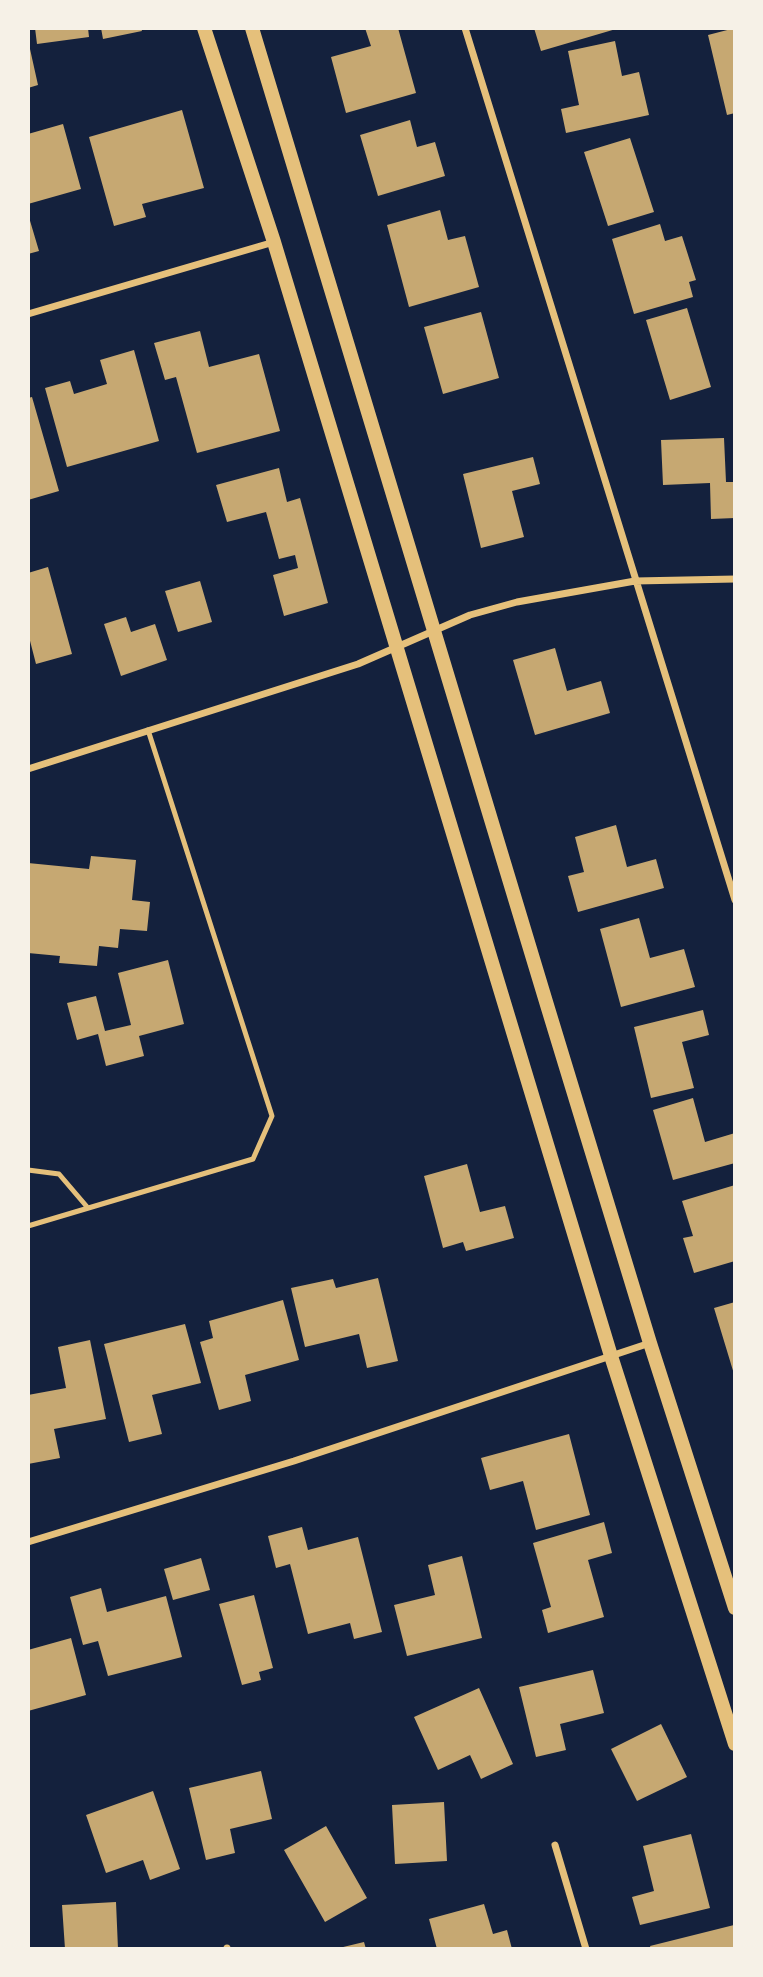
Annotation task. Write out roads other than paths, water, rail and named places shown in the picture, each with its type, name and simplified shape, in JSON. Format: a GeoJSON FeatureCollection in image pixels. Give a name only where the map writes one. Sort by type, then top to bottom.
{"type":"FeatureCollection","features":[{"type":"Feature","properties":{"kind":"main road"},"geometry":{"type":"LineString","coordinates":[[204,28],[274,242],[611,1356],[735,1744]]}},
{"type":"Feature","properties":{"kind":"main road"},"geometry":{"type":"LineString","coordinates":[[252,28],[650,1343],[735,1608]]}},
{"type":"Feature","properties":{"kind":"street"},"geometry":{"type":"LineString","coordinates":[[465,28],[735,901]]}},
{"type":"Feature","properties":{"kind":"street"},"geometry":{"type":"LineString","coordinates":[[28,314],[274,242]]}},
{"type":"Feature","properties":{"kind":"street"},"geometry":{"type":"LineString","coordinates":[[28,769],[358,664],[470,615],[517,602],[635,581],[735,579]]}},
{"type":"Feature","properties":{"kind":"street"},"geometry":{"type":"LineString","coordinates":[[28,1542],[295,1461],[650,1343]]}},
{"type":"Feature","properties":{"kind":"street"},"geometry":{"type":"LineString","coordinates":[[555,1845],[586,1949]]}},
{"type":"Feature","properties":{"kind":"lane"},"geometry":{"type":"LineString","coordinates":[[28,1226],[253,1159],[272,1116],[148,730]]}},
{"type":"Feature","properties":{"kind":"lane"},"geometry":{"type":"LineString","coordinates":[[28,1170],[59,1174],[89,1208]]}}]}
